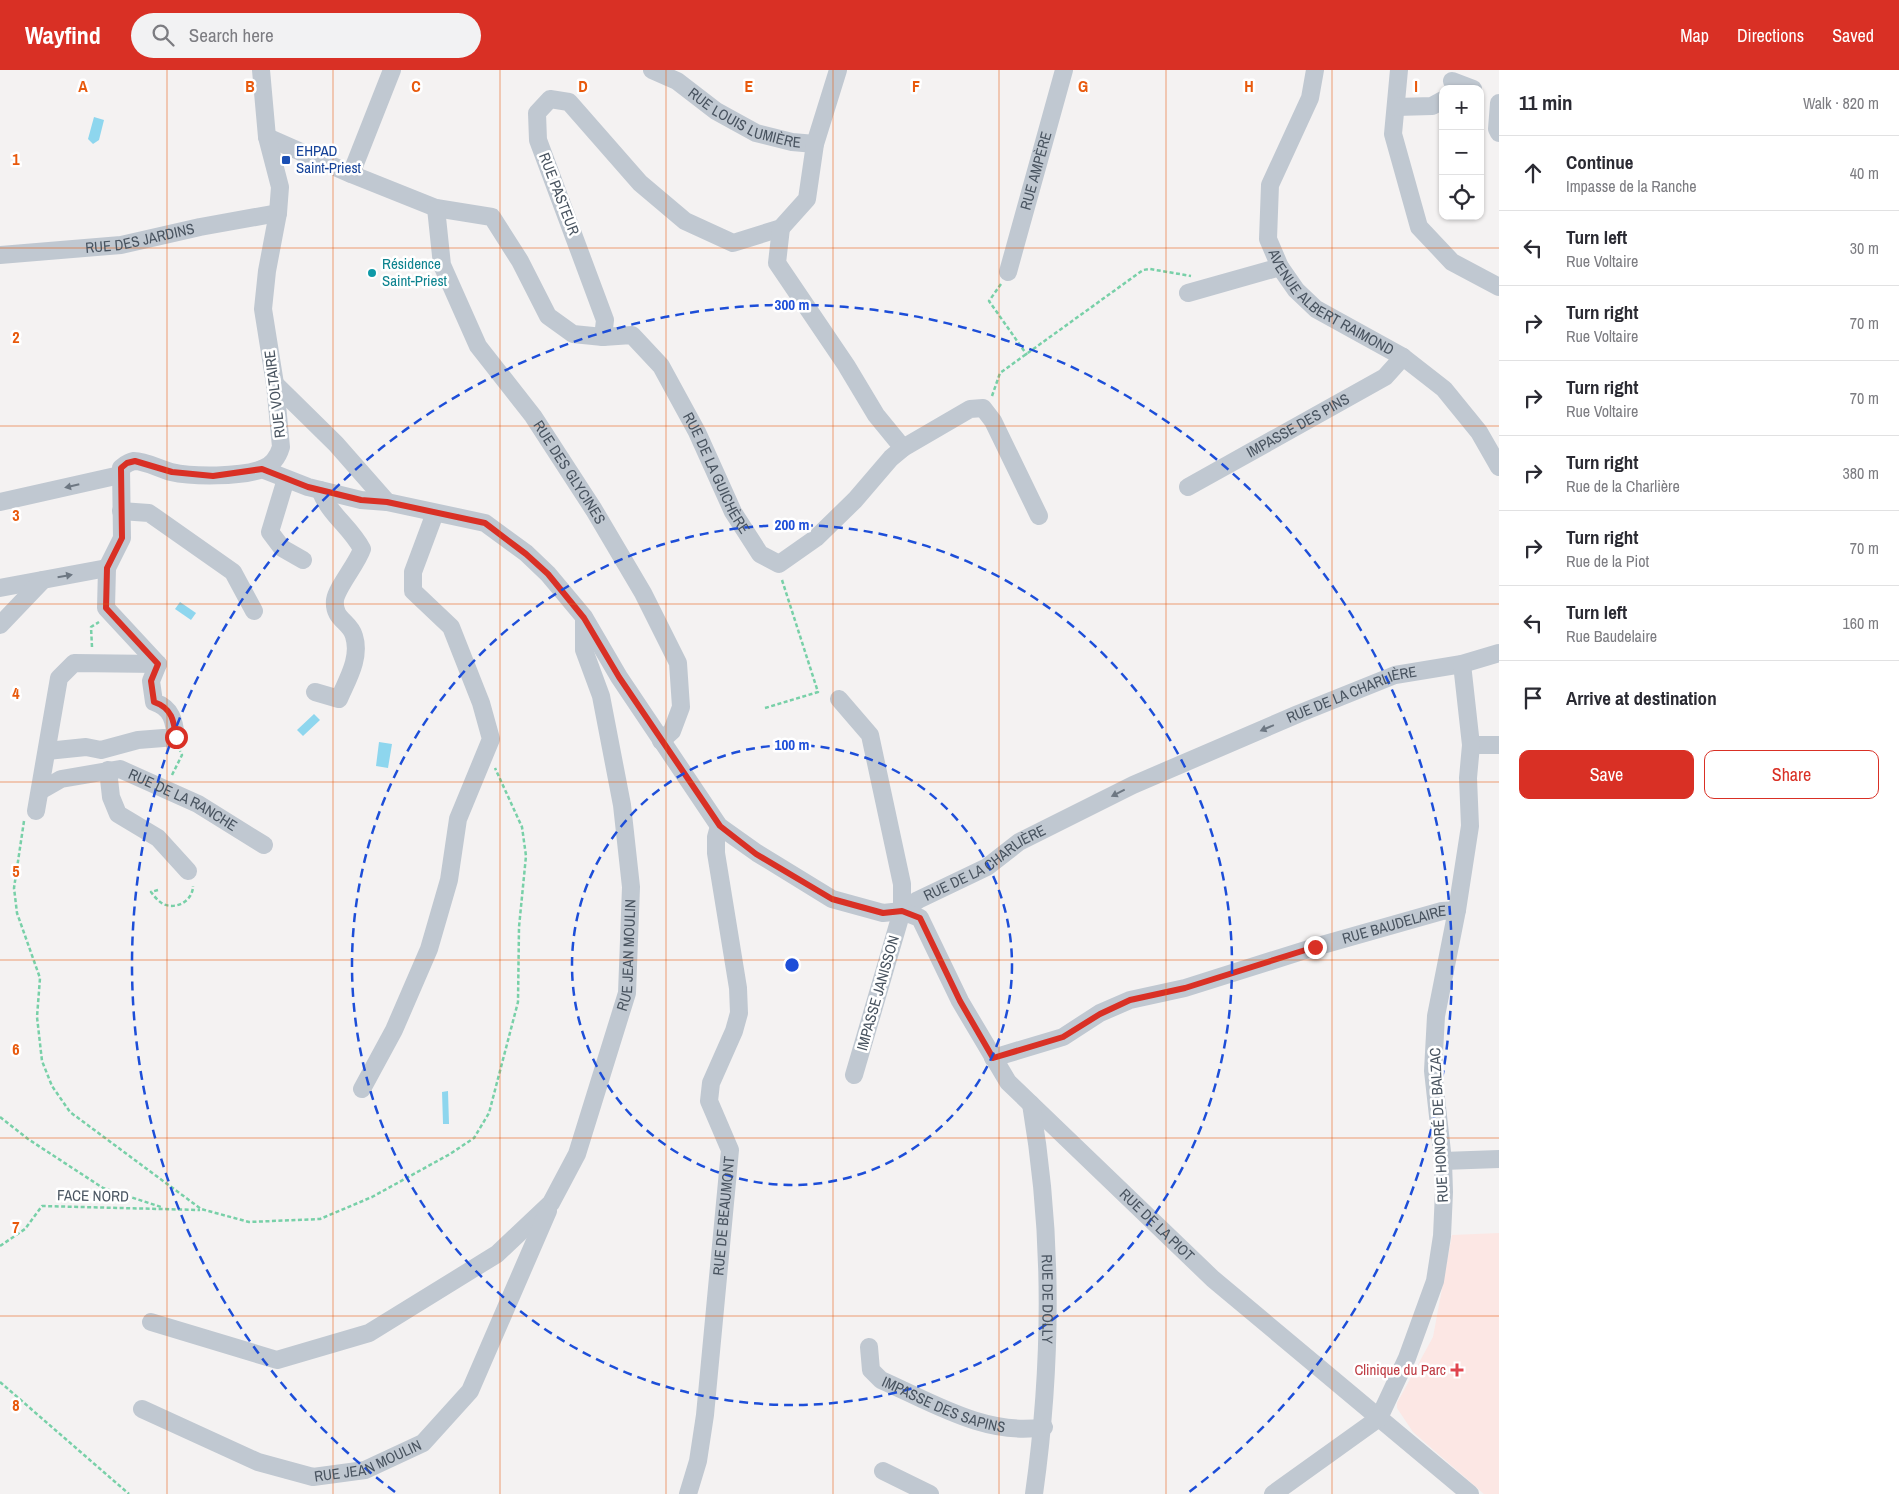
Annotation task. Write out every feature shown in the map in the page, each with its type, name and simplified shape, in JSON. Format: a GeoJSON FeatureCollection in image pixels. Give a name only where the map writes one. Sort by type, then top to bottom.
{"type":"FeatureCollection","features":[{"type":"Feature","properties":{"kind":"street","name":"RUE VOLTAIRE"},"geometry":{"type":"LineString","coordinates":[[260,70],[267,137],[280,187],[278,214],[266,271],[263,309],[275,384],[281,446],[278,456],[272,463],[262,469]]}},
{"type":"Feature","properties":{"kind":"street"},"geometry":{"type":"LineString","coordinates":[[351,174],[392,70]]}},
{"type":"Feature","properties":{"kind":"street","name":"RUE LOUIS LUMIÈRE"},"geometry":{"type":"LineString","coordinates":[[652,70],[676,81],[716,111],[756,133],[792,142],[815,144]]}},
{"type":"Feature","properties":{"kind":"street"},"geometry":{"type":"LineString","coordinates":[[838,70],[815,144],[807,199],[781,228],[777,263],[846,365],[876,415],[903,448]]}},
{"type":"Feature","properties":{"kind":"street","name":"RUE AMPÈRE"},"geometry":{"type":"LineString","coordinates":[[1008,272],[1064,70]]}},
{"type":"Feature","properties":{"kind":"street","name":"AVENUE ALBERT RAIMOND"},"geometry":{"type":"LineString","coordinates":[[1315,70],[1310,98],[1270,185],[1268,239],[1280,267],[1296,290],[1316,309],[1403,357],[1444,389],[1479,432],[1499,467]]}},
{"type":"Feature","properties":{"kind":"street"},"geometry":{"type":"LineString","coordinates":[[1399,70],[1393,134],[1419,227],[1452,262],[1499,287]]}},
{"type":"Feature","properties":{"kind":"street"},"geometry":{"type":"LineString","coordinates":[[1448,80],[1462,85]]}},
{"type":"Feature","properties":{"kind":"street"},"geometry":{"type":"LineString","coordinates":[[1484,95],[1499,103],[1497,129],[1499,133]]}},
{"type":"Feature","properties":{"kind":"street","name":"RUE PASTEUR"},"geometry":{"type":"LineString","coordinates":[[603,336],[605,320],[538,140],[537,113],[550,98],[569,102],[640,183],[685,221],[733,243],[781,228]]}},
{"type":"Feature","properties":{"kind":"street"},"geometry":{"type":"LineString","coordinates":[[1396,107],[1432,106],[1439,102]]}},
{"type":"Feature","properties":{"kind":"street"},"geometry":{"type":"LineString","coordinates":[[267,137],[351,174],[436,208],[492,217],[520,261],[548,316],[573,334],[603,336]]}},
{"type":"Feature","properties":{"kind":"street","name":"RUE DES GLYCINES"},"geometry":{"type":"LineString","coordinates":[[436,208],[442,265],[478,346],[533,416],[594,510],[643,593],[678,663],[681,707],[672,731],[661,741]]}},
{"type":"Feature","properties":{"kind":"street","name":"RUE DES JARDINS"},"geometry":{"type":"LineString","coordinates":[[0,255],[121,245],[200,227],[278,214]]}},
{"type":"Feature","properties":{"kind":"street"},"geometry":{"type":"LineString","coordinates":[[1188,293],[1280,267]]}},
{"type":"Feature","properties":{"kind":"street","name":"RUE DE LA GUICHÈRE"},"geometry":{"type":"LineString","coordinates":[[603,336],[632,335],[661,366],[697,432],[733,512],[760,554],[779,564]]}},
{"type":"Feature","properties":{"kind":"street","name":"IMPASSE DES PINS"},"geometry":{"type":"LineString","coordinates":[[1188,487],[1385,378],[1403,357]]}},
{"type":"Feature","properties":{"kind":"street"},"geometry":{"type":"LineString","coordinates":[[275,384],[329,437],[387,502]]}},
{"type":"Feature","properties":{"kind":"street"},"geometry":{"type":"LineString","coordinates":[[779,564],[816,538],[855,500],[891,458],[903,448],[970,409],[983,408],[992,421],[1039,516]]}},
{"type":"Feature","properties":{"kind":"street"},"geometry":{"type":"LineString","coordinates":[[158,664],[106,608],[107,568],[122,538],[120,475],[121,468],[127,463],[135,461],[172,472],[213,476],[262,469],[320,490],[361,500],[387,502],[485,523],[526,554],[548,574],[584,618],[619,677],[720,826],[756,854],[832,899],[883,913],[902,911]]}},
{"type":"Feature","properties":{"kind":"street"},"geometry":{"type":"LineString","coordinates":[[0,502],[120,475]]}},
{"type":"Feature","properties":{"kind":"street"},"geometry":{"type":"LineString","coordinates":[[286,479],[270,532],[282,548],[303,560]]}},
{"type":"Feature","properties":{"kind":"street"},"geometry":{"type":"LineString","coordinates":[[315,692],[339,699],[356,657],[354,635],[336,612],[336,598],[359,559],[362,548],[356,537],[327,507],[320,490]]}},
{"type":"Feature","properties":{"kind":"street"},"geometry":{"type":"LineString","coordinates":[[121,512],[149,513],[233,572],[254,612]]}},
{"type":"Feature","properties":{"kind":"street"},"geometry":{"type":"LineString","coordinates":[[362,1089],[394,1030],[425,958],[449,880],[458,819],[490,739],[481,703],[452,627],[413,591],[413,572],[435,513]]}},
{"type":"Feature","properties":{"kind":"street"},"geometry":{"type":"LineString","coordinates":[[0,588],[107,568]]}},
{"type":"Feature","properties":{"kind":"street"},"geometry":{"type":"LineString","coordinates":[[0,625],[43,580]]}},
{"type":"Feature","properties":{"kind":"street","name":"RUE JEAN MOULIN"},"geometry":{"type":"LineString","coordinates":[[142,1409],[258,1462],[314,1477],[365,1470],[423,1443],[470,1391],[551,1203],[577,1154],[627,993],[631,887],[622,805],[601,696],[584,650],[584,618]]}},
{"type":"Feature","properties":{"kind":"street","name":"RUE DE LA CHARLIÈRE"},"geometry":{"type":"LineString","coordinates":[[902,911],[918,900],[987,867],[1019,842],[1133,785],[1394,675],[1462,664],[1499,653]]}},
{"type":"Feature","properties":{"kind":"street"},"geometry":{"type":"LineString","coordinates":[[36,811],[59,678],[74,663],[158,664]]}},
{"type":"Feature","properties":{"kind":"street"},"geometry":{"type":"LineString","coordinates":[[47,751],[86,748],[101,750],[138,740],[176,737],[174,719],[160,704],[154,702],[151,681],[158,664]]}},
{"type":"Feature","properties":{"kind":"street","name":"RUE HONORÉ DE BALZAC"},"geometry":{"type":"LineString","coordinates":[[1273,1494],[1379,1418],[1407,1358],[1435,1281],[1442,1236],[1443,1161],[1433,1071],[1436,1016],[1457,910],[1470,826],[1468,778],[1471,745],[1462,664]]}},
{"type":"Feature","properties":{"kind":"street"},"geometry":{"type":"LineString","coordinates":[[601,696],[605,685],[619,677]]}},
{"type":"Feature","properties":{"kind":"street","name":"IMPASSE JANISSON"},"geometry":{"type":"LineString","coordinates":[[838,699],[870,735],[902,884],[902,911],[854,1075]]}},
{"type":"Feature","properties":{"kind":"street"},"geometry":{"type":"LineString","coordinates":[[1471,745],[1499,745]]}},
{"type":"Feature","properties":{"kind":"street"},"geometry":{"type":"LineString","coordinates":[[112,747],[101,763],[118,814],[158,838],[188,870]]}},
{"type":"Feature","properties":{"kind":"street","name":"RUE DE LA RANCHE"},"geometry":{"type":"LineString","coordinates":[[40,790],[61,780],[120,769],[198,804],[264,845]]}},
{"type":"Feature","properties":{"kind":"street","name":"RUE DE BEAUMONT"},"geometry":{"type":"LineString","coordinates":[[688,1494],[698,1461],[705,1415],[730,1150],[709,1101],[711,1083],[734,1031],[739,1013],[738,988],[716,853],[716,837],[720,826]]}},
{"type":"Feature","properties":{"kind":"street","name":"RUE BAUDELAIRE"},"geometry":{"type":"LineString","coordinates":[[993,1058],[1063,1037],[1100,1014],[1130,1000],[1185,988],[1315,947],[1442,911],[1457,910]]}},
{"type":"Feature","properties":{"kind":"street","name":"RUE DE LA PIOT"},"geometry":{"type":"LineString","coordinates":[[902,911],[920,918],[960,1001],[1008,1082],[1212,1279],[1470,1494]]}},
{"type":"Feature","properties":{"kind":"street","name":"RUE DE DOLLY"},"geometry":{"type":"LineString","coordinates":[[1031,1104],[1036,1136],[1048,1273],[1044,1427],[1034,1494]]}},
{"type":"Feature","properties":{"kind":"street"},"geometry":{"type":"LineString","coordinates":[[1443,1161],[1499,1159]]}},
{"type":"Feature","properties":{"kind":"street","name":"RUE JEAN MOULIN"},"geometry":{"type":"LineString","coordinates":[[151,1322],[276,1360],[370,1333],[497,1254],[551,1203]]}},
{"type":"Feature","properties":{"kind":"street","name":"IMPASSE DES SAPINS"},"geometry":{"type":"LineString","coordinates":[[869,1347],[871,1370],[881,1380],[990,1426],[1024,1430],[1044,1427]]}},
{"type":"Feature","properties":{"kind":"street"},"geometry":{"type":"LineString","coordinates":[[883,1471],[930,1494]]}},
{"type":"Feature","properties":{"kind":"path"},"geometry":{"type":"LineString","coordinates":[[993,395],[1000,373],[1143,270],[1188,274],[1206,287]]}},
{"type":"Feature","properties":{"kind":"path"},"geometry":{"type":"LineString","coordinates":[[1008,272],[989,301],[1027,354]]}},
{"type":"Feature","properties":{"kind":"path"},"geometry":{"type":"LineString","coordinates":[[765,708],[818,692],[783,584],[779,564]]}},
{"type":"Feature","properties":{"kind":"path"},"geometry":{"type":"LineString","coordinates":[[92,663],[91,627],[110,612]]}},
{"type":"Feature","properties":{"kind":"path"},"geometry":{"type":"LineString","coordinates":[[166,788],[182,755]]}},
{"type":"Feature","properties":{"kind":"path"},"geometry":{"type":"LineString","coordinates":[[36,811],[24,822],[14,888],[17,913],[40,978],[37,1017],[42,1061],[52,1086],[70,1112],[202,1210],[250,1222],[320,1220],[398,1184],[474,1138],[489,1113],[518,1002],[519,927],[526,856],[522,827],[494,766]]}},
{"type":"Feature","properties":{"kind":"path"},"geometry":{"type":"LineString","coordinates":[[158,890],[151,892],[164,905],[176,906],[190,898]]}},
{"type":"Feature","properties":{"kind":"path"},"geometry":{"type":"LineString","coordinates":[[0,1117],[28,1139],[103,1188],[165,1209]]}},
{"type":"Feature","properties":{"kind":"path","name":"FACE NORD"},"geometry":{"type":"LineString","coordinates":[[0,1246],[25,1229],[42,1206],[202,1210]]}},
{"type":"Feature","properties":{"kind":"path"},"geometry":{"type":"LineString","coordinates":[[0,1382],[129,1494]]}},
{"type":"Feature","properties":{"kind":"shaded area","name":"Clinique du Parc"},"geometry":{"type":"Polygon","coordinates":[[[1499,1233],[1499,1494],[1484,1494],[1413,1432],[1397,1408],[1397,1403],[1433,1337],[1452,1235],[1499,1233]]]}},
{"type":"Feature","properties":{"kind":"water"},"geometry":{"type":"Polygon","coordinates":[[[94,117],[104,120],[99,140],[93,144],[88,139],[94,117]]]}},
{"type":"Feature","properties":{"kind":"water"},"geometry":{"type":"Polygon","coordinates":[[[180,602],[196,613],[191,620],[175,609],[180,602]]]}},
{"type":"Feature","properties":{"kind":"water"},"geometry":{"type":"Polygon","coordinates":[[[314,714],[320,720],[303,736],[297,730],[314,714]]]}},
{"type":"Feature","properties":{"kind":"water"},"geometry":{"type":"Polygon","coordinates":[[[379,742],[392,744],[388,768],[376,766],[379,742]]]}},
{"type":"Feature","properties":{"kind":"water"},"geometry":{"type":"Polygon","coordinates":[[[448,1091],[449,1124],[443,1124],[442,1092],[448,1091]]]}},
{"type":"Feature","properties":{"kind":"place","name":"EHPAD Saint-Priest"},"geometry":{"type":"Point","coordinates":[286,160]}},
{"type":"Feature","properties":{"kind":"place","name":"Résidence Saint-Priest"},"geometry":{"type":"Point","coordinates":[372,273]}},
{"type":"Feature","properties":{"kind":"place","name":"Clinique du Parc"},"geometry":{"type":"Point","coordinates":[1457,1370]}},
{"type":"Feature","properties":{"kind":"route"},"geometry":{"type":"LineString","coordinates":[[176,737],[174,719],[160,704],[154,702],[151,681],[158,664],[106,608],[107,568],[122,538],[121,468],[127,463],[135,461],[172,472],[213,476],[262,469],[308,487],[361,500],[387,502],[485,523],[526,554],[548,574],[584,618],[619,677],[720,826],[756,854],[832,899],[883,913],[902,911],[920,918],[960,1001],[993,1058],[1063,1037],[1100,1014],[1130,1000],[1185,988],[1315,947]]}}]}
